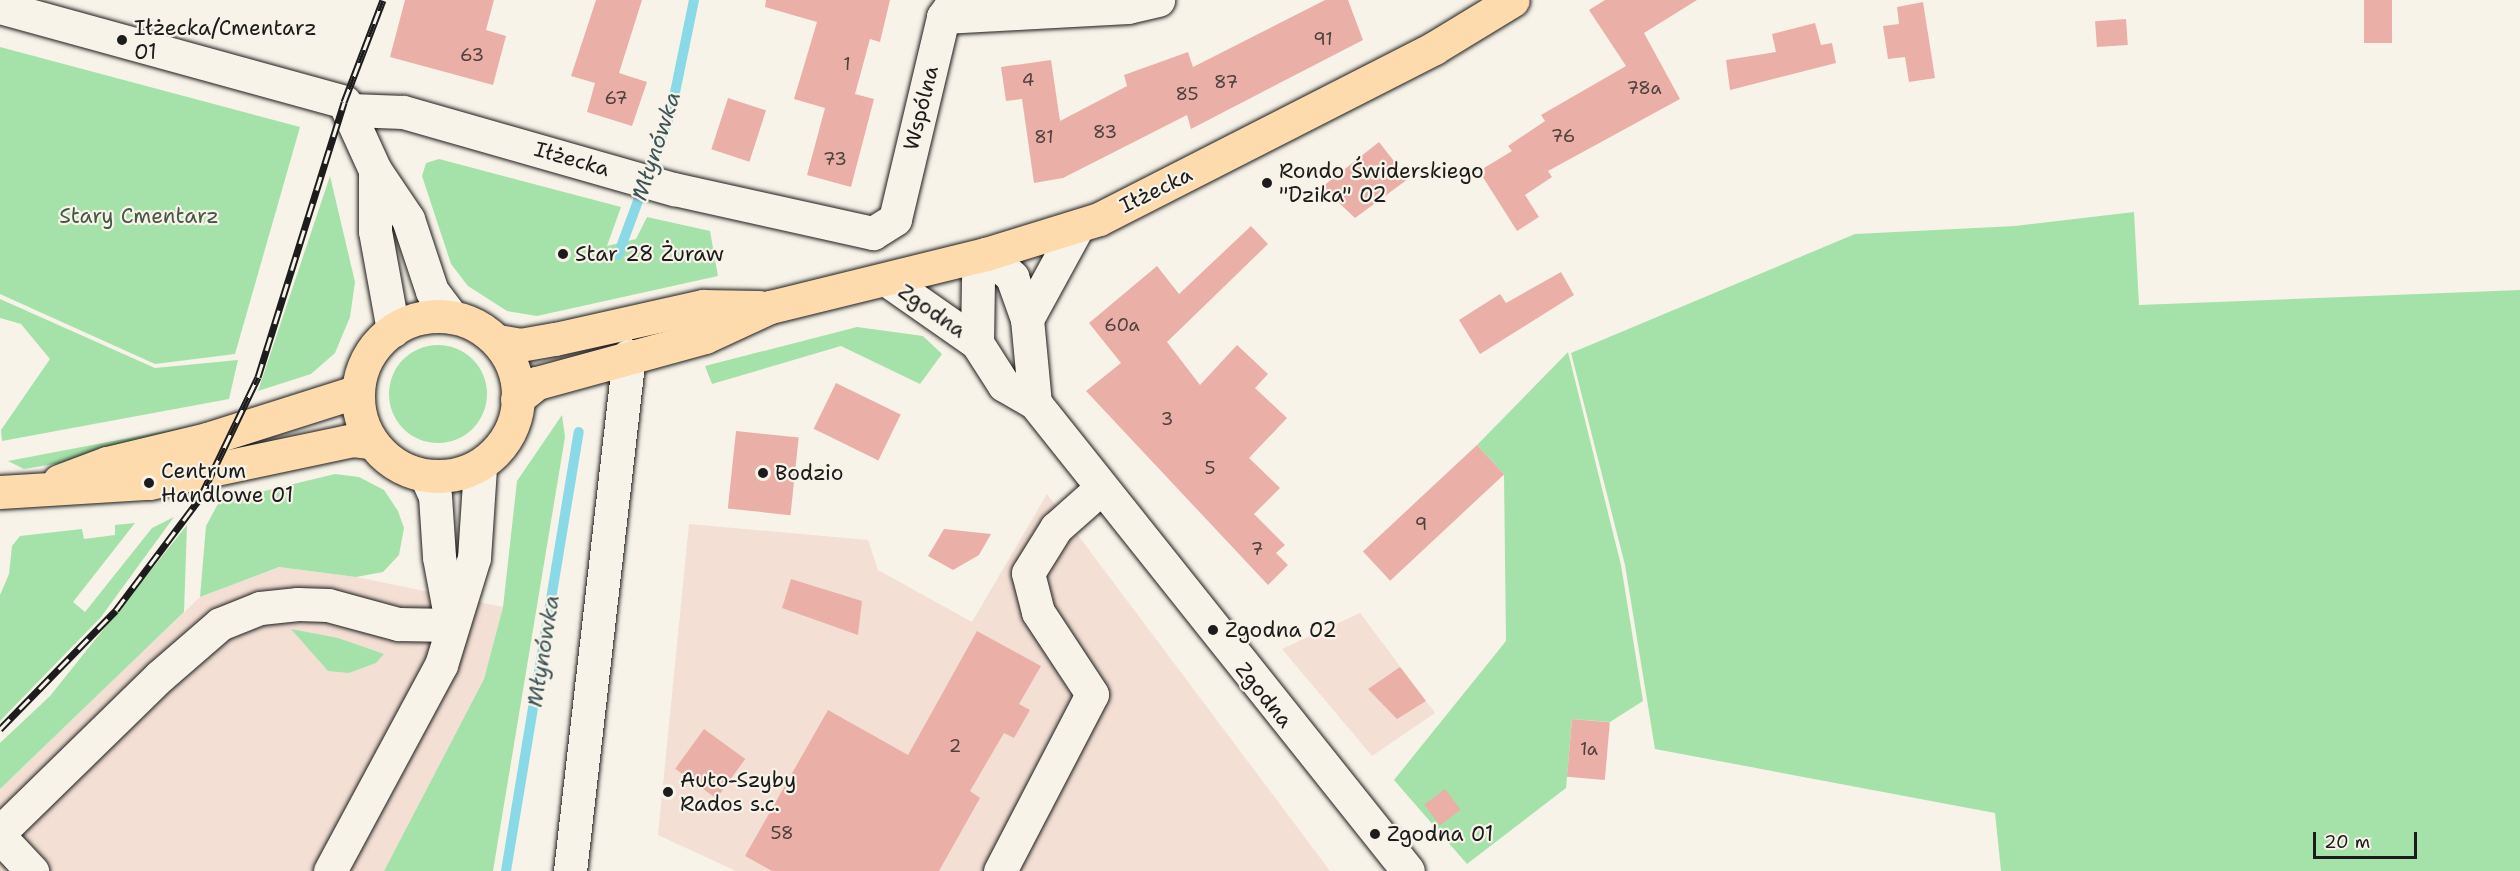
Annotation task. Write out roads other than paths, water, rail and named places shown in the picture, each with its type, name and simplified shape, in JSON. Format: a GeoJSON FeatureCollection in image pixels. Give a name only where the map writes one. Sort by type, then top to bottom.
{"type":"FeatureCollection","features":[{"type":"Feature","properties":{"kind":"main road","name":"Iłżecka"},"geometry":{"type":"LineString","coordinates":[[517,399],[537,383],[629,355],[705,337],[770,307],[986,254],[1078,226],[1248,145],[1514,0]]}},
{"type":"Feature","properties":{"kind":"main road","name":"Iłżecka"},"geometry":{"type":"LineString","coordinates":[[498,342],[520,345],[555,339],[703,306],[770,307]]}},
{"type":"Feature","properties":{"kind":"main road"},"geometry":{"type":"LineString","coordinates":[[0,492],[149,483],[353,440],[370,442],[401,469],[426,476],[480,467],[504,438],[517,399],[512,365],[498,342],[474,324],[451,316],[413,320],[393,330],[363,370],[358,391],[370,442]]}},
{"type":"Feature","properties":{"kind":"main road"},"geometry":{"type":"LineString","coordinates":[[40,489],[107,463],[207,439],[358,391]]}},
{"type":"Feature","properties":{"kind":"street"},"geometry":{"type":"LineString","coordinates":[[949,9],[1128,7],[1158,0]]}},
{"type":"Feature","properties":{"kind":"street","name":"Iłżecka"},"geometry":{"type":"LineString","coordinates":[[0,7],[335,98],[351,110],[404,112],[674,189],[859,233],[883,229],[895,219]]}},
{"type":"Feature","properties":{"kind":"street","name":"Wspólna"},"geometry":{"type":"LineString","coordinates":[[895,219],[949,9]]}},
{"type":"Feature","properties":{"kind":"street"},"geometry":{"type":"LineString","coordinates":[[351,110],[375,170],[408,219],[432,291],[451,316]]}},
{"type":"Feature","properties":{"kind":"street"},"geometry":{"type":"LineString","coordinates":[[375,170],[375,231],[393,330]]}},
{"type":"Feature","properties":{"kind":"street"},"geometry":{"type":"LineString","coordinates":[[1027,319],[1078,226]]}},
{"type":"Feature","properties":{"kind":"street"},"geometry":{"type":"LineString","coordinates":[[986,254],[1012,277],[1027,319],[1035,403]]}},
{"type":"Feature","properties":{"kind":"street","name":"Zgodna"},"geometry":{"type":"LineString","coordinates":[[976,343],[978,280],[986,254]]}},
{"type":"Feature","properties":{"kind":"street","name":"Zgodna"},"geometry":{"type":"LineString","coordinates":[[887,280],[976,343],[1004,385],[1035,403],[1100,489],[1408,871]]}},
{"type":"Feature","properties":{"kind":"street"},"geometry":{"type":"LineString","coordinates":[[570,871],[629,355]]}},
{"type":"Feature","properties":{"kind":"street"},"geometry":{"type":"LineString","coordinates":[[330,871],[441,665],[474,558],[480,467]]}},
{"type":"Feature","properties":{"kind":"street"},"geometry":{"type":"LineString","coordinates":[[426,476],[435,496],[439,557],[452,626]]}},
{"type":"Feature","properties":{"kind":"street"},"geometry":{"type":"LineString","coordinates":[[1000,871],[1092,694],[1038,612],[1028,573],[1056,528],[1100,489]]}},
{"type":"Feature","properties":{"kind":"street"},"geometry":{"type":"LineString","coordinates":[[0,832],[160,676],[220,624],[260,608],[298,604],[328,605],[398,624],[452,626]]}},
{"type":"Feature","properties":{"kind":"street"},"geometry":{"type":"LineString","coordinates":[[0,837],[32,871]]}},
{"type":"Feature","properties":{"kind":"waterway","name":"Młynówka"},"geometry":{"type":"LineString","coordinates":[[618,255],[671,112],[694,0]]}},
{"type":"Feature","properties":{"kind":"waterway","name":"Młynówka"},"geometry":{"type":"LineString","coordinates":[[506,871],[579,432]]}},
{"type":"Feature","properties":{"kind":"railway"},"geometry":{"type":"LineString","coordinates":[[0,729],[116,610],[200,498],[258,377],[344,102],[383,0]]}},
{"type":"Feature","properties":{"kind":"place","name":"Iłżecka/Cmentarz 01"},"geometry":{"type":"Point","coordinates":[122,40]}},
{"type":"Feature","properties":{"kind":"place","name":"Rondo Świderskiego \"Dzika\" 02"},"geometry":{"type":"Point","coordinates":[1267,183]}},
{"type":"Feature","properties":{"kind":"place","name":"Star 28 Żuraw"},"geometry":{"type":"Point","coordinates":[563,254]}},
{"type":"Feature","properties":{"kind":"place","name":"Bodzio"},"geometry":{"type":"Point","coordinates":[763,473]}},
{"type":"Feature","properties":{"kind":"place","name":"Centrum Handlowe 01"},"geometry":{"type":"Point","coordinates":[149,483]}},
{"type":"Feature","properties":{"kind":"place","name":"Zgodna 02"},"geometry":{"type":"Point","coordinates":[1213,630]}},
{"type":"Feature","properties":{"kind":"place","name":"Auto-Szyby Rados s.c."},"geometry":{"type":"Point","coordinates":[668,792]}},
{"type":"Feature","properties":{"kind":"place","name":"Zgodna 01"},"geometry":{"type":"Point","coordinates":[1375,834]}},
{"type":"Feature","properties":{"kind":"park label","name":"Stary Cmentarz"},"geometry":{"type":"Point","coordinates":[139,216]}}]}
